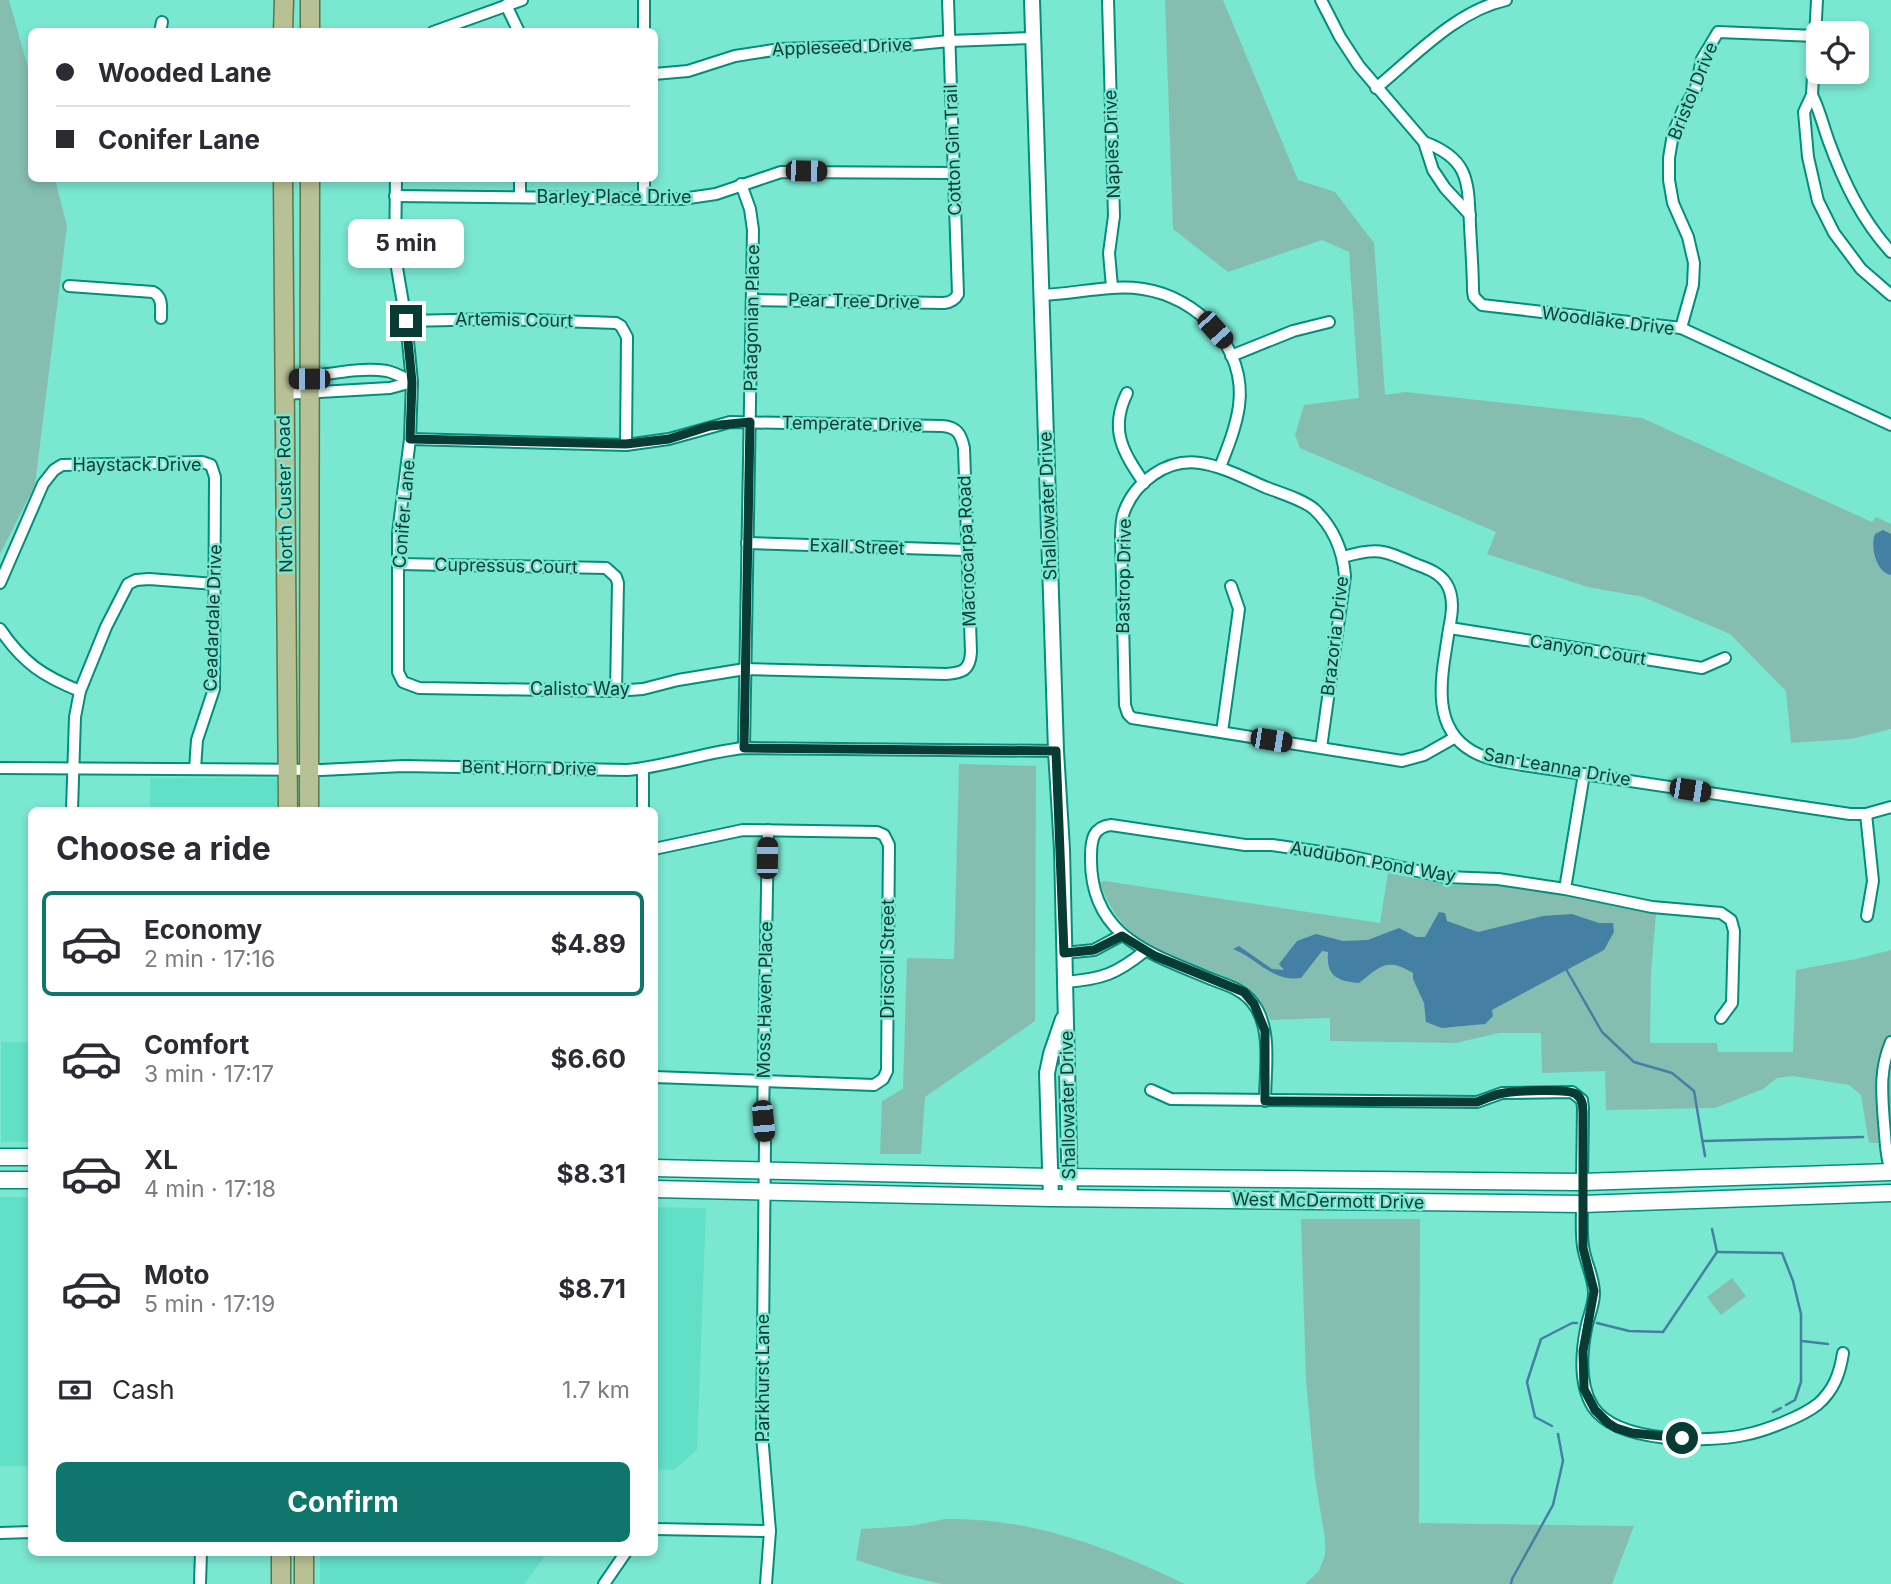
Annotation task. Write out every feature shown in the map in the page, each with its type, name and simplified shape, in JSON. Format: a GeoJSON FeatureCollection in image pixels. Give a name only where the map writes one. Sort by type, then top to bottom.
{"type":"FeatureCollection","features":[{"type":"Feature","properties":{"kind":"main road"},"geometry":{"type":"LineString","coordinates":[[284,0],[284,28]]}},
{"type":"Feature","properties":{"kind":"main road"},"geometry":{"type":"LineString","coordinates":[[310,0],[310,28]]}},
{"type":"Feature","properties":{"kind":"main road","name":"North Custer Road"},"geometry":{"type":"LineString","coordinates":[[284,182],[288,807]]}},
{"type":"Feature","properties":{"kind":"main road","name":"North Custer Road"},"geometry":{"type":"LineString","coordinates":[[309,807],[310,182]]}},
{"type":"Feature","properties":{"kind":"main road"},"geometry":{"type":"LineString","coordinates":[[0,1157],[28,1157]]}},
{"type":"Feature","properties":{"kind":"main road","name":"West McDermott Drive"},"geometry":{"type":"LineString","coordinates":[[658,1168],[1051,1177],[1582,1182],[1891,1171]]}},
{"type":"Feature","properties":{"kind":"main road"},"geometry":{"type":"LineString","coordinates":[[961,1175],[961,1196]]}},
{"type":"Feature","properties":{"kind":"main road"},"geometry":{"type":"LineString","coordinates":[[0,1180],[28,1180]]}},
{"type":"Feature","properties":{"kind":"main road"},"geometry":{"type":"LineString","coordinates":[[1582,1182],[1582,1204]]}},
{"type":"Feature","properties":{"kind":"main road","name":"West McDermott Drive"},"geometry":{"type":"LineString","coordinates":[[658,1189],[1051,1198],[1582,1204],[1891,1193]]}},
{"type":"Feature","properties":{"kind":"main road"},"geometry":{"type":"LineString","coordinates":[[281,1556],[281,1584]]}},
{"type":"Feature","properties":{"kind":"main road"},"geometry":{"type":"LineString","coordinates":[[304,1556],[304,1584]]}},
{"type":"Feature","properties":{"kind":"street"},"geometry":{"type":"LineString","coordinates":[[444,28],[522,0]]}},
{"type":"Feature","properties":{"kind":"street"},"geometry":{"type":"LineString","coordinates":[[645,0],[645,28]]}},
{"type":"Feature","properties":{"kind":"street","name":"Cotton Gin Trail"},"geometry":{"type":"LineString","coordinates":[[948,0],[958,294],[954,299]]}},
{"type":"Feature","properties":{"kind":"street","name":"Shallowater Drive"},"geometry":{"type":"LineString","coordinates":[[1032,0],[1070,1198]]}},
{"type":"Feature","properties":{"kind":"street","name":"Naples Drive"},"geometry":{"type":"LineString","coordinates":[[1108,0],[1114,216],[1110,253],[1112,287]]}},
{"type":"Feature","properties":{"kind":"street","name":"Woodlake Drive"},"geometry":{"type":"LineString","coordinates":[[1321,0],[1340,37],[1376,88],[1424,142],[1451,155],[1462,169],[1470,190],[1473,291],[1474,297],[1482,305],[1681,328],[1891,425]]}},
{"type":"Feature","properties":{"kind":"street"},"geometry":{"type":"LineString","coordinates":[[1376,88],[1468,13],[1506,0]]}},
{"type":"Feature","properties":{"kind":"street"},"geometry":{"type":"LineString","coordinates":[[1816,21],[1817,0]]}},
{"type":"Feature","properties":{"kind":"street"},"geometry":{"type":"LineString","coordinates":[[506,5],[517,28]]}},
{"type":"Feature","properties":{"kind":"street","name":"Bristol Drive"},"geometry":{"type":"LineString","coordinates":[[1681,328],[1693,285],[1694,263],[1688,237],[1673,203],[1669,158],[1673,134],[1696,88],[1702,59],[1718,32],[1806,36]]}},
{"type":"Feature","properties":{"kind":"street","name":"Appleseed Drive"},"geometry":{"type":"LineString","coordinates":[[658,74],[688,71],[758,51],[1033,38]]}},
{"type":"Feature","properties":{"kind":"street"},"geometry":{"type":"LineString","coordinates":[[1813,84],[1812,95],[1804,112],[1808,157],[1818,201],[1834,233],[1861,269],[1891,295]]}},
{"type":"Feature","properties":{"kind":"street"},"geometry":{"type":"LineString","coordinates":[[1812,95],[1821,111],[1827,138],[1845,186],[1872,231],[1891,252]]}},
{"type":"Feature","properties":{"kind":"street","name":"Woodlake Drive"},"geometry":{"type":"LineString","coordinates":[[1424,142],[1433,170],[1445,188],[1470,215]]}},
{"type":"Feature","properties":{"kind":"street","name":"Barley Place Drive"},"geometry":{"type":"LineString","coordinates":[[396,196],[682,199],[716,194],[781,172],[954,173]]}},
{"type":"Feature","properties":{"kind":"street","name":"Conifer Lane"},"geometry":{"type":"LineString","coordinates":[[396,182],[395,256],[406,321],[412,382],[410,439],[398,533],[398,672],[403,682]]}},
{"type":"Feature","properties":{"kind":"street"},"geometry":{"type":"LineString","coordinates":[[520,182],[520,197]]}},
{"type":"Feature","properties":{"kind":"street"},"geometry":{"type":"LineString","coordinates":[[645,182],[645,199]]}},
{"type":"Feature","properties":{"kind":"street","name":"Patagonian Place"},"geometry":{"type":"LineString","coordinates":[[741,184],[750,209],[753,230],[744,748]]}},
{"type":"Feature","properties":{"kind":"street"},"geometry":{"type":"LineString","coordinates":[[69,286],[153,292],[160,300],[161,318]]}},
{"type":"Feature","properties":{"kind":"street"},"geometry":{"type":"LineString","coordinates":[[1042,295],[1112,287],[1144,289],[1174,297],[1202,316],[1227,344],[1238,376],[1239,403],[1233,433],[1220,467]]}},
{"type":"Feature","properties":{"kind":"street","name":"Pear Tree Drive"},"geometry":{"type":"LineString","coordinates":[[752,300],[944,303],[954,299]]}},
{"type":"Feature","properties":{"kind":"street","name":"Artemis Court"},"geometry":{"type":"LineString","coordinates":[[406,321],[498,318],[610,321],[621,326],[627,337],[626,444]]}},
{"type":"Feature","properties":{"kind":"street"},"geometry":{"type":"LineString","coordinates":[[1231,356],[1293,331],[1329,322]]}},
{"type":"Feature","properties":{"kind":"street"},"geometry":{"type":"LineString","coordinates":[[309,386],[323,375],[373,371],[389,372],[412,382]]}},
{"type":"Feature","properties":{"kind":"street"},"geometry":{"type":"LineString","coordinates":[[284,387],[390,388],[412,382]]}},
{"type":"Feature","properties":{"kind":"street"},"geometry":{"type":"LineString","coordinates":[[1127,393],[1118,411],[1119,432],[1125,455],[1144,483]]}},
{"type":"Feature","properties":{"kind":"street","name":"Temperate Drive"},"geometry":{"type":"LineString","coordinates":[[410,439],[626,444],[669,439],[710,426],[750,422],[948,426],[959,432]]}},
{"type":"Feature","properties":{"kind":"street","name":"Macrocarpa Road"},"geometry":{"type":"LineString","coordinates":[[959,432],[964,448],[971,652],[966,670]]}},
{"type":"Feature","properties":{"kind":"street","name":"Haystack Drive"},"geometry":{"type":"LineString","coordinates":[[0,583],[43,484],[54,470],[62,465],[202,462],[211,465]]}},
{"type":"Feature","properties":{"kind":"street","name":"Bastrop Drive"},"geometry":{"type":"LineString","coordinates":[[1220,467],[1181,463],[1155,473],[1135,490],[1123,513],[1121,538],[1125,705],[1128,715],[1132,718],[1222,732]]}},
{"type":"Feature","properties":{"kind":"street","name":"Ceadardale Drive"},"geometry":{"type":"LineString","coordinates":[[195,769],[197,740],[214,689],[215,477],[211,465]]}},
{"type":"Feature","properties":{"kind":"street","name":"Brazoria Drive"},"geometry":{"type":"LineString","coordinates":[[1220,467],[1312,507],[1329,526],[1343,557],[1345,576],[1321,748]]}},
{"type":"Feature","properties":{"kind":"street","name":"Exall Street"},"geometry":{"type":"LineString","coordinates":[[747,543],[966,550]]}},
{"type":"Feature","properties":{"kind":"street"},"geometry":{"type":"LineString","coordinates":[[1231,586],[1239,609],[1222,732],[1402,761],[1424,755],[1454,738],[1443,716],[1441,687],[1450,628],[1451,593],[1437,573],[1388,552],[1367,550],[1343,557]]}},
{"type":"Feature","properties":{"kind":"street","name":"Cupressus Court"},"geometry":{"type":"LineString","coordinates":[[399,564],[600,567],[612,572],[618,583],[616,691]]}},
{"type":"Feature","properties":{"kind":"street"},"geometry":{"type":"LineString","coordinates":[[72,807],[75,717],[80,691],[106,627],[128,584],[149,579],[215,584]]}},
{"type":"Feature","properties":{"kind":"street","name":"Canyon Court"},"geometry":{"type":"LineString","coordinates":[[1450,628],[1702,668],[1725,658]]}},
{"type":"Feature","properties":{"kind":"street"},"geometry":{"type":"LineString","coordinates":[[0,629],[27,662],[48,678],[80,691]]}},
{"type":"Feature","properties":{"kind":"street","name":"Calisto Way"},"geometry":{"type":"LineString","coordinates":[[403,682],[413,688],[616,691],[643,689],[689,677],[745,669],[946,674],[966,670]]}},
{"type":"Feature","properties":{"kind":"street","name":"San Leanna Drive"},"geometry":{"type":"LineString","coordinates":[[1454,738],[1473,752],[1492,759],[1584,774],[1850,814],[1866,814],[1891,807]]}},
{"type":"Feature","properties":{"kind":"street","name":"Bent Horn Drive"},"geometry":{"type":"LineString","coordinates":[[0,768],[309,769],[403,766],[643,769],[724,750],[744,748],[1056,751]]}},
{"type":"Feature","properties":{"kind":"street"},"geometry":{"type":"LineString","coordinates":[[643,769],[643,807]]}},
{"type":"Feature","properties":{"kind":"street"},"geometry":{"type":"LineString","coordinates":[[1565,889],[1584,774]]}},
{"type":"Feature","properties":{"kind":"street"},"geometry":{"type":"LineString","coordinates":[[1866,814],[1873,881],[1867,916]]}},
{"type":"Feature","properties":{"kind":"street","name":"Audubon Pond Way"},"geometry":{"type":"LineString","coordinates":[[1122,936],[1102,909],[1090,874],[1091,839],[1097,831],[1111,825],[1245,845],[1272,845],[1349,856],[1444,877],[1498,878],[1618,898],[1652,908],[1721,913],[1731,920],[1734,931],[1731,1003],[1721,1018]]}},
{"type":"Feature","properties":{"kind":"street"},"geometry":{"type":"LineString","coordinates":[[658,848],[726,832],[768,830]]}},
{"type":"Feature","properties":{"kind":"street","name":"Driscoll Street"},"geometry":{"type":"LineString","coordinates":[[764,1081],[874,1085],[883,1079],[887,1071],[887,838],[877,832],[768,830]]}},
{"type":"Feature","properties":{"kind":"street","name":"Moss Haven Place"},"geometry":{"type":"LineString","coordinates":[[765,1171],[768,830]]}},
{"type":"Feature","properties":{"kind":"street"},"geometry":{"type":"LineString","coordinates":[[1064,953],[1094,950],[1122,936],[1145,951],[1244,992],[1254,1004],[1265,1031],[1265,1101]]}},
{"type":"Feature","properties":{"kind":"street"},"geometry":{"type":"LineString","coordinates":[[1065,982],[1093,980],[1116,973],[1145,951]]}},
{"type":"Feature","properties":{"kind":"street","name":"Shallowater Drive"},"geometry":{"type":"LineString","coordinates":[[1051,1198],[1048,1083],[1051,1054],[1066,1012]]}},
{"type":"Feature","properties":{"kind":"street"},"geometry":{"type":"LineString","coordinates":[[1891,1042],[1884,1061],[1880,1092],[1886,1156],[1891,1171]]}},
{"type":"Feature","properties":{"kind":"street"},"geometry":{"type":"LineString","coordinates":[[658,1077],[764,1081]]}},
{"type":"Feature","properties":{"kind":"street"},"geometry":{"type":"LineString","coordinates":[[1048,1083],[1061,1090],[1068,1103]]}},
{"type":"Feature","properties":{"kind":"street"},"geometry":{"type":"LineString","coordinates":[[1151,1090],[1171,1099],[1265,1101],[1477,1102],[1502,1093],[1572,1092],[1582,1101],[1583,1108],[1582,1182]]}},
{"type":"Feature","properties":{"kind":"street","name":"Parkhurst Lane"},"geometry":{"type":"LineString","coordinates":[[765,1171],[762,1434],[770,1531],[766,1584]]}},
{"type":"Feature","properties":{"kind":"street"},"geometry":{"type":"LineString","coordinates":[[1582,1204],[1583,1248],[1594,1291],[1586,1330],[1583,1380],[1587,1397],[1608,1423],[1632,1433],[1650,1436],[1682,1438],[1746,1435],[1788,1420],[1819,1403],[1839,1374],[1843,1353]]}},
{"type":"Feature","properties":{"kind":"street"},"geometry":{"type":"LineString","coordinates":[[658,1530],[770,1531]]}},
{"type":"Feature","properties":{"kind":"street"},"geometry":{"type":"LineString","coordinates":[[0,1533],[28,1532]]}},
{"type":"Feature","properties":{"kind":"street"},"geometry":{"type":"LineString","coordinates":[[200,1584],[201,1556]]}},
{"type":"Feature","properties":{"kind":"street"},"geometry":{"type":"LineString","coordinates":[[604,1584],[623,1556]]}},
{"type":"Feature","properties":{"kind":"shaded area"},"geometry":{"type":"Polygon","coordinates":[[[0,0],[9,0],[28,67],[28,182],[56,182],[67,226],[35,485],[0,554],[0,0]]]}},
{"type":"Feature","properties":{"kind":"shaded area"},"geometry":{"type":"Polygon","coordinates":[[[1165,0],[1223,0],[1298,180],[1335,192],[1374,243],[1385,395],[1405,392],[1642,418],[1872,522],[1876,517],[1891,524],[1891,729],[1851,739],[1791,743],[1786,691],[1730,634],[1643,597],[1588,587],[1487,554],[1496,532],[1300,448],[1295,435],[1304,405],[1359,398],[1349,252],[1322,240],[1228,272],[1173,229],[1165,0]]]}},
{"type":"Feature","properties":{"kind":"shaded area"},"geometry":{"type":"Polygon","coordinates":[[[1883,530],[1891,534],[1891,575],[1881,569],[1874,552],[1875,534],[1883,530]]]}},
{"type":"Feature","properties":{"kind":"shaded area"},"geometry":{"type":"Polygon","coordinates":[[[959,764],[1036,766],[1035,1021],[925,1097],[921,1154],[880,1154],[882,1101],[903,1089],[907,958],[954,959],[959,764]]]}},
{"type":"Feature","properties":{"kind":"shaded area"},"geometry":{"type":"Polygon","coordinates":[[[150,778],[277,778],[277,807],[150,807],[150,778]]]}},
{"type":"Feature","properties":{"kind":"shaded area"},"geometry":{"type":"Polygon","coordinates":[[[1388,873],[1450,885],[1494,885],[1604,901],[1656,914],[1651,972],[1650,1043],[1717,1043],[1718,1052],[1793,1052],[1796,970],[1891,950],[1891,1143],[1869,1143],[1861,1095],[1849,1085],[1793,1076],[1777,1078],[1763,1089],[1715,1108],[1606,1110],[1605,1071],[1542,1073],[1541,1033],[1499,1033],[1456,1043],[1330,1041],[1330,1018],[1270,1020],[1256,998],[1236,982],[1160,951],[1136,936],[1115,914],[1100,882],[1380,923],[1388,873]]]}},
{"type":"Feature","properties":{"kind":"shaded area"},"geometry":{"type":"Polygon","coordinates":[[[1439,912],[1445,913],[1447,921],[1478,932],[1543,916],[1572,914],[1599,923],[1613,923],[1614,932],[1604,950],[1492,1010],[1493,1016],[1485,1024],[1442,1028],[1426,1022],[1424,1003],[1413,973],[1397,965],[1378,968],[1359,983],[1345,981],[1334,976],[1329,967],[1328,952],[1322,951],[1301,978],[1291,978],[1273,973],[1233,949],[1239,946],[1272,969],[1284,970],[1279,964],[1297,941],[1316,934],[1343,941],[1368,940],[1399,928],[1416,937],[1425,937],[1439,912]]]}},
{"type":"Feature","properties":{"kind":"shaded area"},"geometry":{"type":"Polygon","coordinates":[[[1,1042],[28,1042],[28,1142],[1,1142],[1,1042]]]}},
{"type":"Feature","properties":{"kind":"shaded area"},"geometry":{"type":"Polygon","coordinates":[[[0,1197],[28,1197],[28,1466],[0,1466],[0,1197]]]}},
{"type":"Feature","properties":{"kind":"shaded area"},"geometry":{"type":"Polygon","coordinates":[[[658,1207],[706,1208],[697,1450],[674,1470],[658,1469],[658,1207]]]}},
{"type":"Feature","properties":{"kind":"shaded area"},"geometry":{"type":"Polygon","coordinates":[[[1301,1219],[1420,1219],[1419,1523],[1634,1526],[1612,1584],[1305,1584],[1319,1571],[1325,1555],[1325,1539],[1315,1478],[1306,1380],[1301,1219]]]}},
{"type":"Feature","properties":{"kind":"shaded area"},"geometry":{"type":"Polygon","coordinates":[[[1732,1278],[1746,1296],[1721,1315],[1707,1297],[1732,1278]]]}},
{"type":"Feature","properties":{"kind":"shaded area"},"geometry":{"type":"Polygon","coordinates":[[[945,1519],[1008,1523],[1069,1537],[1128,1558],[1185,1584],[942,1584],[856,1560],[861,1529],[910,1526],[945,1519]]]}},
{"type":"Feature","properties":{"kind":"shaded area"},"geometry":{"type":"Polygon","coordinates":[[[320,1556],[545,1556],[524,1584],[320,1584],[320,1556]]]}},
{"type":"Feature","properties":{"kind":"waterway"},"geometry":{"type":"LineString","coordinates":[[1566,969],[1602,1032],[1634,1062],[1672,1073],[1694,1091],[1705,1156]]}},
{"type":"Feature","properties":{"kind":"waterway"},"geometry":{"type":"LineString","coordinates":[[1704,1141],[1863,1137]]}},
{"type":"Feature","properties":{"kind":"waterway"},"geometry":{"type":"LineString","coordinates":[[1597,1323],[1629,1331],[1663,1332],[1717,1252],[1712,1229]]}},
{"type":"Feature","properties":{"kind":"waterway"},"geometry":{"type":"LineString","coordinates":[[1717,1252],[1782,1253],[1793,1281],[1801,1314],[1801,1382],[1795,1400],[1786,1405]]}},
{"type":"Feature","properties":{"kind":"waterway"},"geometry":{"type":"LineString","coordinates":[[1552,1426],[1535,1417],[1527,1382],[1541,1339],[1577,1323]]}},
{"type":"Feature","properties":{"kind":"waterway"},"geometry":{"type":"LineString","coordinates":[[1802,1341],[1828,1344]]}},
{"type":"Feature","properties":{"kind":"waterway"},"geometry":{"type":"LineString","coordinates":[[1773,1412],[1781,1408]]}},
{"type":"Feature","properties":{"kind":"waterway"},"geometry":{"type":"LineString","coordinates":[[1511,1584],[1553,1505],[1563,1461],[1558,1434]]}},
{"type":"Feature","properties":{"kind":"route"},"geometry":{"type":"LineString","coordinates":[[406,321],[412,382],[410,439],[648,443],[710,426],[750,422],[744,748],[1056,751],[1062,849],[1064,953],[1094,950],[1122,936],[1155,956],[1244,992],[1261,1016],[1265,1031],[1265,1101],[1477,1102],[1502,1093],[1572,1092],[1578,1095],[1582,1101],[1583,1115],[1583,1248],[1594,1291],[1583,1351],[1584,1389],[1595,1410],[1616,1428],[1650,1436],[1682,1438]]}}]}
